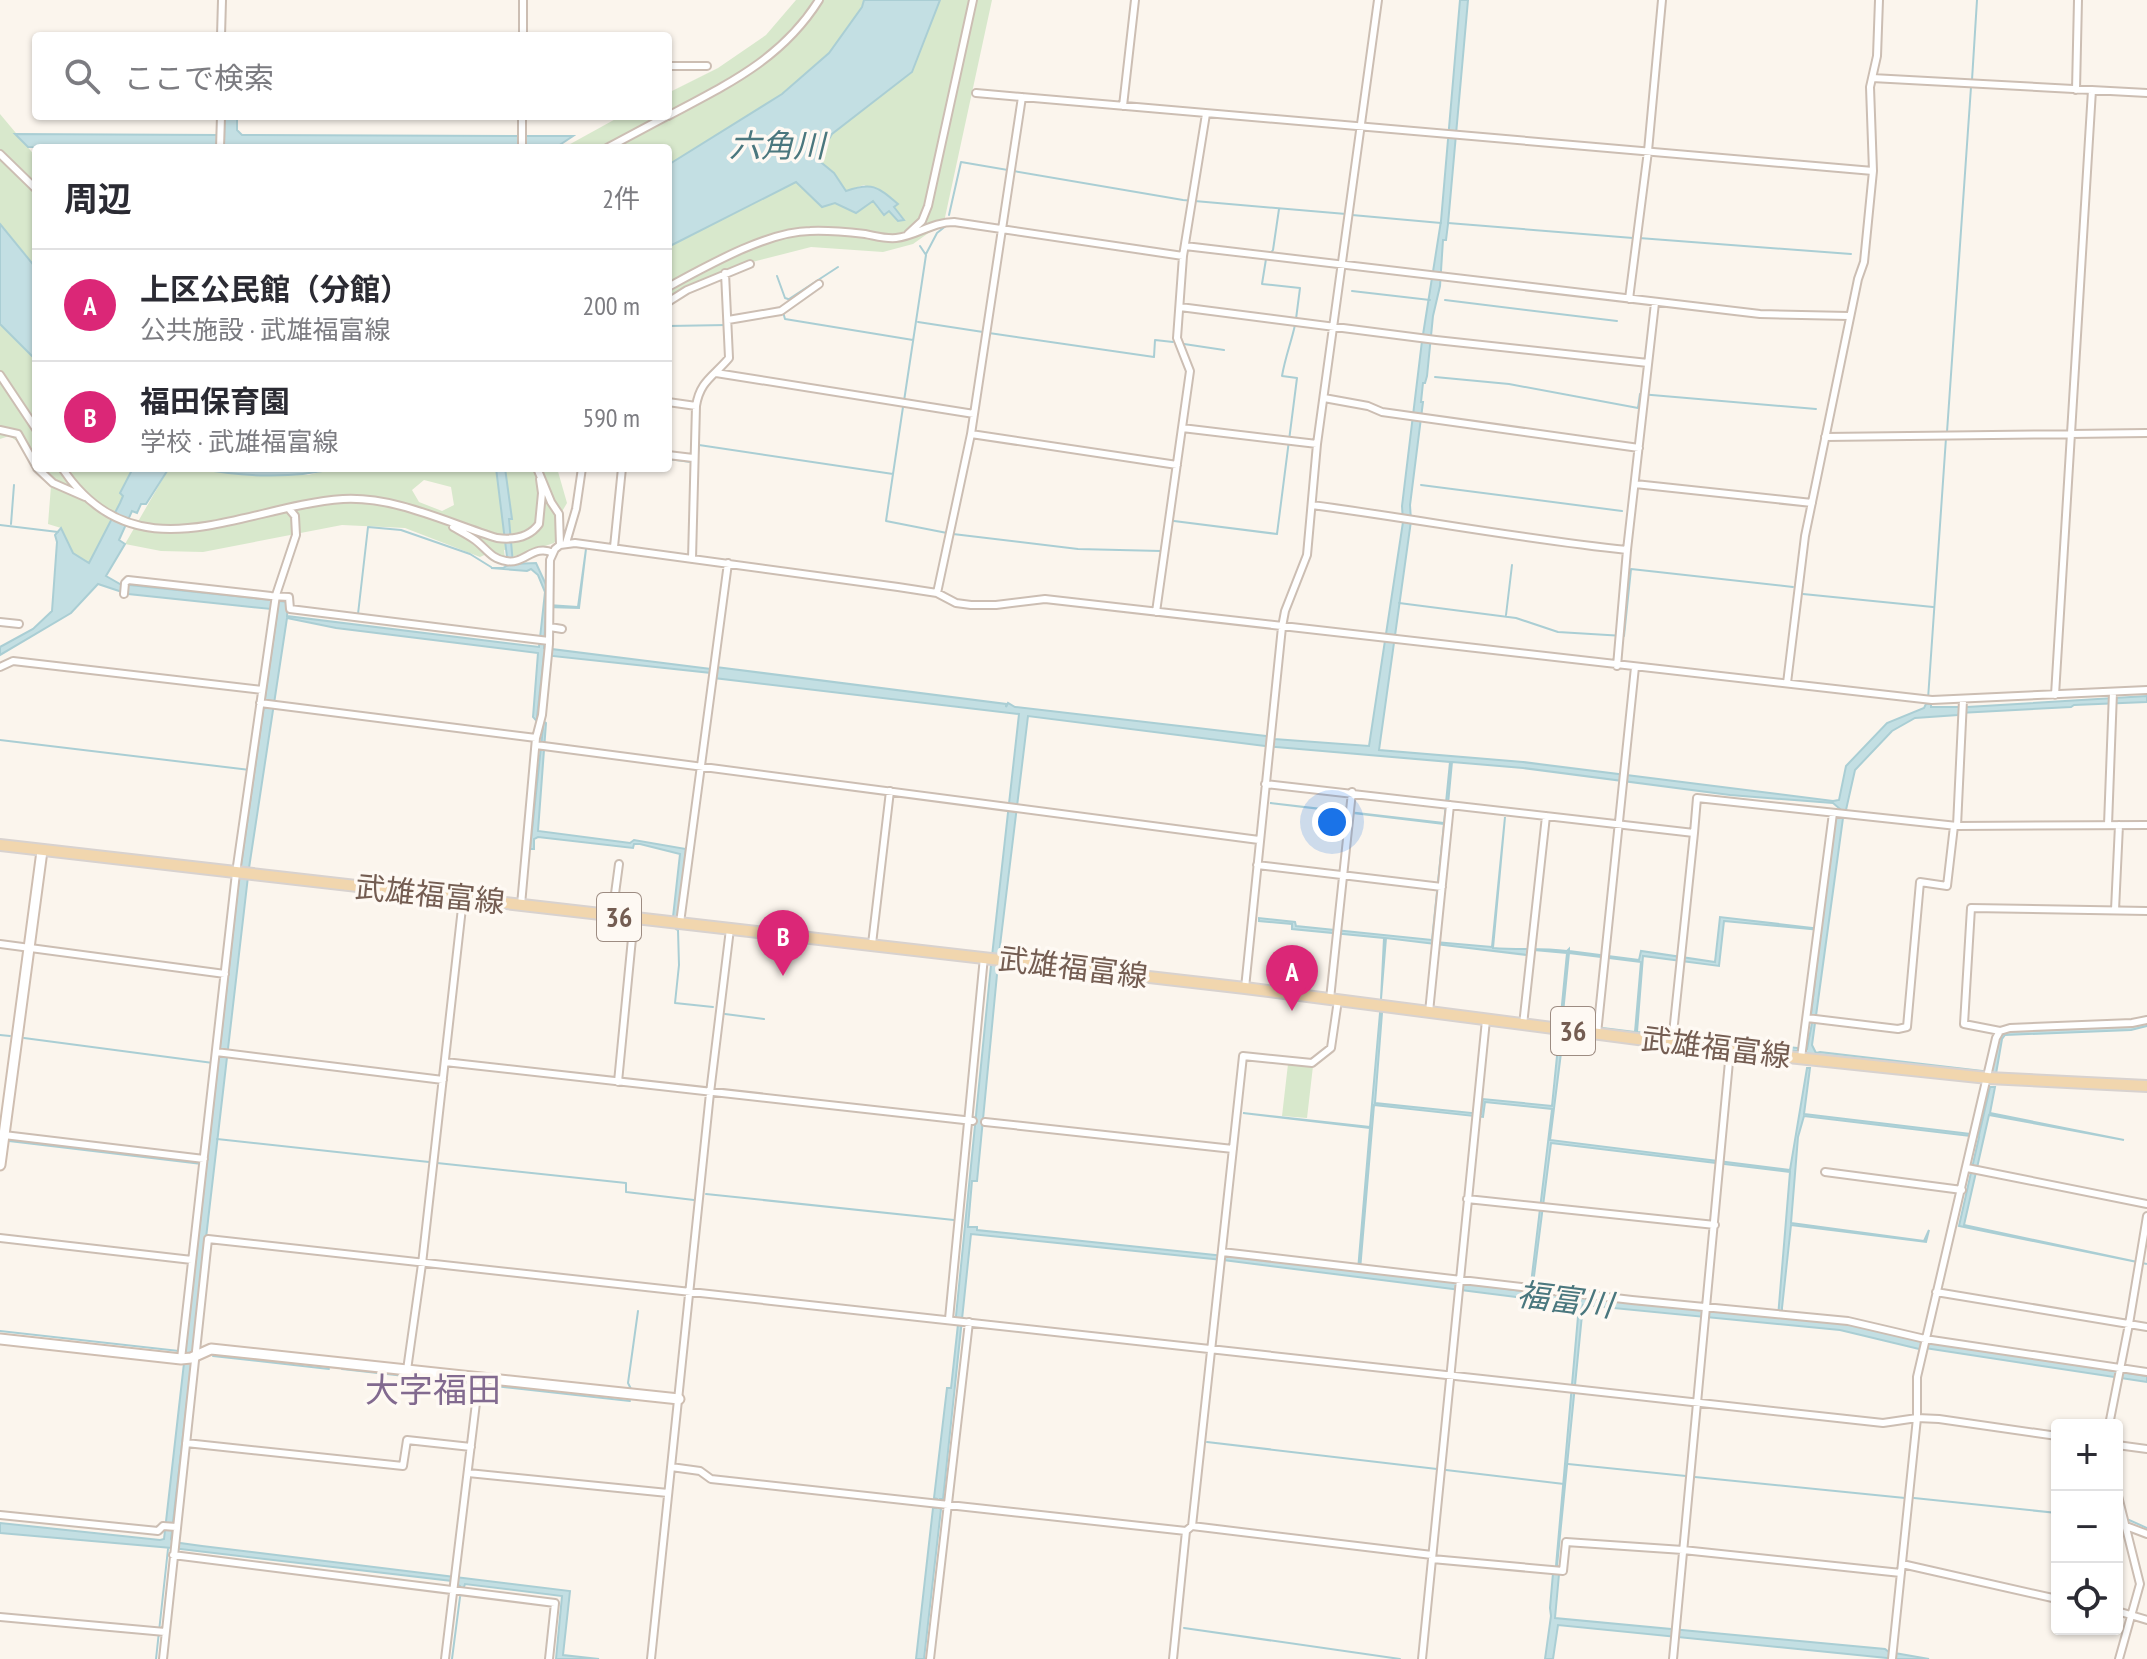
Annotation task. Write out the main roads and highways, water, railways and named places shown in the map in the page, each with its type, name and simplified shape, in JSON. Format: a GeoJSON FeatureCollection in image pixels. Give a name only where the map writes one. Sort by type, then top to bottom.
{"type":"FeatureCollection","features":[{"type":"Feature","properties":{"kind":"main road","name":"武雄福富線"},"geometry":{"type":"LineString","coordinates":[[0,845],[1245,988],[1523,1025],[1598,1030],[1672,1039],[1730,1051],[1802,1053],[1988,1074],[2147,1086]]}},
{"type":"Feature","properties":{"kind":"water","name":"六角川"},"geometry":{"type":"Polygon","coordinates":[[[864,0],[940,0],[912,72],[832,134],[817,159],[834,173],[846,191],[868,186],[885,193],[898,204],[894,207],[904,220],[898,221],[889,211],[884,215],[873,201],[856,213],[835,203],[822,207],[796,182],[672,245],[672,163],[782,94],[829,53],[864,0]]]}},
{"type":"Feature","properties":{"kind":"water","name":"福富川"},"geometry":{"type":"Polygon","coordinates":[[[1460,0],[1468,0],[1448,224],[1446,240],[1443,240],[1427,376],[1423,383],[1411,521],[1379,750],[1523,762],[1833,801],[1839,800],[1846,766],[1887,723],[1924,708],[1926,704],[1931,704],[1931,707],[1967,707],[2147,696],[2147,702],[1915,718],[1892,731],[1855,770],[1846,810],[1841,810],[1843,818],[1812,1045],[1816,1053],[1991,1072],[1999,1039],[2004,1032],[2130,1026],[2147,1022],[2147,1026],[2131,1030],[2005,1035],[1996,1074],[1808,1055],[1804,1052],[1560,1025],[1567,953],[1534,950],[1527,955],[1386,938],[1381,999],[1384,938],[1292,929],[1292,924],[1259,921],[1259,918],[1295,922],[1296,926],[1432,940],[1444,824],[1270,803],[1444,823],[1450,762],[1265,746],[1028,716],[999,954],[977,1181],[972,1181],[968,1227],[1358,1270],[1370,1128],[1243,1113],[1370,1127],[1380,1013],[1375,1103],[1481,1114],[1483,1099],[1552,1106],[1559,1036],[1563,1037],[1550,1140],[1790,1170],[1807,1068],[1810,1068],[1804,1114],[1979,1135],[1990,1087],[1995,1087],[1990,1113],[2124,1140],[1989,1115],[1964,1225],[2147,1264],[1959,1226],[1979,1137],[1804,1116],[1798,1137],[1791,1223],[1924,1241],[1929,1230],[1926,1242],[1791,1225],[1782,1312],[1860,1326],[1922,1344],[1927,1342],[2147,1376],[2147,1382],[1919,1349],[1840,1330],[1583,1305],[1557,1566],[1555,1618],[1885,1649],[1929,1659],[1897,1659],[1558,1625],[1553,1659],[1545,1659],[1579,1305],[1223,1260],[971,1234],[924,1659],[916,1659],[933,1508],[936,1508],[937,1499],[934,1498],[947,1388],[951,1388],[958,1324],[956,1316],[991,965],[1019,714],[714,678],[711,673],[544,655],[537,717],[546,723],[538,831],[630,843],[634,840],[686,849],[678,918],[673,917],[680,854],[640,844],[634,844],[633,848],[538,837],[534,839],[534,849],[530,849],[543,728],[533,717],[538,653],[336,628],[287,618],[249,868],[171,1539],[173,1542],[202,1546],[570,1591],[563,1655],[599,1659],[556,1659],[562,1596],[465,1584],[461,1596],[460,1586],[452,1581],[172,1548],[0,1533],[0,1523],[164,1539],[239,879],[278,607],[272,606],[271,609],[128,594],[98,584],[71,613],[0,655],[0,647],[33,629],[52,611],[55,535],[61,528],[73,553],[89,563],[120,503],[123,496],[120,493],[131,472],[166,472],[146,504],[141,504],[137,513],[132,511],[119,540],[125,544],[106,576],[120,584],[272,600],[272,603],[288,602],[287,616],[539,647],[545,592],[538,575],[531,569],[491,568],[508,565],[496,472],[506,472],[512,519],[509,519],[513,564],[536,563],[548,589],[548,605],[578,607],[586,549],[579,608],[546,607],[544,648],[1006,704],[1006,707],[1008,703],[1015,707],[1274,739],[1369,746],[1403,522],[1402,506],[1422,341],[1441,221],[1460,0]],[[1452,762],[1435,942],[1492,947],[1505,817],[1493,948],[1569,949],[1639,960],[1641,951],[1715,962],[1720,917],[1821,929],[1836,817],[1840,809],[1833,803],[1730,795],[1523,768],[1452,762]],[[1724,921],[1719,966],[1643,956],[1637,1032],[1807,1049],[1821,930],[1724,921]],[[1569,953],[1562,1023],[1635,1032],[1641,962],[1569,953]],[[1485,1102],[1483,1117],[1374,1105],[1360,1270],[1530,1292],[1552,1109],[1485,1102]],[[1551,1143],[1532,1292],[1778,1317],[1790,1172],[1551,1143]]]}},
{"type":"Feature","properties":{"kind":"water"},"geometry":{"type":"Polygon","coordinates":[[[225,120],[237,120],[237,130],[242,135],[518,136],[519,141],[526,141],[526,136],[573,136],[561,144],[32,144],[32,147],[28,147],[15,134],[217,135],[217,141],[224,141],[225,120]]]}},
{"type":"Feature","properties":{"kind":"water"},"geometry":{"type":"Polygon","coordinates":[[[0,224],[32,263],[32,356],[0,324],[0,224]]]}},
{"type":"Feature","properties":{"kind":"water"},"geometry":{"type":"Polygon","coordinates":[[[225,472],[319,472],[267,476],[225,472]]]}},
{"type":"Feature","properties":{"kind":"waterway"},"geometry":{"type":"LineString","coordinates":[[1972,80],[1977,0]]}},
{"type":"Feature","properties":{"kind":"waterway"},"geometry":{"type":"LineString","coordinates":[[1947,432],[1971,87]]}},
{"type":"Feature","properties":{"kind":"waterway"},"geometry":{"type":"LineString","coordinates":[[949,215],[961,162],[1183,200],[1346,214]]}},
{"type":"Feature","properties":{"kind":"waterway"},"geometry":{"type":"LineString","coordinates":[[1270,254],[1279,209]]}},
{"type":"Feature","properties":{"kind":"waterway"},"geometry":{"type":"LineString","coordinates":[[1352,215],[1441,223]]}},
{"type":"Feature","properties":{"kind":"waterway"},"geometry":{"type":"LineString","coordinates":[[1448,223],[1633,238]]}},
{"type":"Feature","properties":{"kind":"waterway"},"geometry":{"type":"LineString","coordinates":[[926,254],[937,233],[947,225]]}},
{"type":"Feature","properties":{"kind":"waterway"},"geometry":{"type":"LineString","coordinates":[[1639,238],[1851,254]]}},
{"type":"Feature","properties":{"kind":"waterway"},"geometry":{"type":"LineString","coordinates":[[904,401],[926,255],[920,246]]}},
{"type":"Feature","properties":{"kind":"waterway"},"geometry":{"type":"LineString","coordinates":[[1266,259],[1262,284],[1300,288],[1296,319]]}},
{"type":"Feature","properties":{"kind":"waterway"},"geometry":{"type":"LineString","coordinates":[[792,303],[789,299],[838,267]]}},
{"type":"Feature","properties":{"kind":"waterway"},"geometry":{"type":"LineString","coordinates":[[777,276],[788,299]]}},
{"type":"Feature","properties":{"kind":"waterway"},"geometry":{"type":"LineString","coordinates":[[1352,291],[1430,300]]}},
{"type":"Feature","properties":{"kind":"waterway"},"geometry":{"type":"LineString","coordinates":[[1445,300],[1617,321]]}},
{"type":"Feature","properties":{"kind":"waterway"},"geometry":{"type":"LineString","coordinates":[[783,312],[785,319],[913,340]]}},
{"type":"Feature","properties":{"kind":"waterway"},"geometry":{"type":"LineString","coordinates":[[730,322],[732,355]]}},
{"type":"Feature","properties":{"kind":"waterway"},"geometry":{"type":"LineString","coordinates":[[918,322],[983,332]]}},
{"type":"Feature","properties":{"kind":"waterway"},"geometry":{"type":"LineString","coordinates":[[672,326],[727,325]]}},
{"type":"Feature","properties":{"kind":"waterway"},"geometry":{"type":"LineString","coordinates":[[953,534],[1078,549],[1161,551],[1166,520],[1277,534],[1297,378],[1282,376],[1295,325]]}},
{"type":"Feature","properties":{"kind":"waterway"},"geometry":{"type":"LineString","coordinates":[[989,333],[1154,357],[1155,340],[1173,342]]}},
{"type":"Feature","properties":{"kind":"waterway"},"geometry":{"type":"LineString","coordinates":[[1184,344],[1224,350]]}},
{"type":"Feature","properties":{"kind":"waterway"},"geometry":{"type":"LineString","coordinates":[[722,372],[730,361]]}},
{"type":"Feature","properties":{"kind":"waterway"},"geometry":{"type":"LineString","coordinates":[[1435,377],[1509,384],[1638,408],[1640,394],[1816,409]]}},
{"type":"Feature","properties":{"kind":"waterway"},"geometry":{"type":"LineString","coordinates":[[903,407],[886,521],[947,533]]}},
{"type":"Feature","properties":{"kind":"waterway"},"geometry":{"type":"LineString","coordinates":[[1928,699],[1946,438]]}},
{"type":"Feature","properties":{"kind":"waterway"},"geometry":{"type":"LineString","coordinates":[[697,463],[699,445],[893,474]]}},
{"type":"Feature","properties":{"kind":"waterway"},"geometry":{"type":"LineString","coordinates":[[672,460],[691,462]]}},
{"type":"Feature","properties":{"kind":"waterway"},"geometry":{"type":"LineString","coordinates":[[11,524],[14,485]]}},
{"type":"Feature","properties":{"kind":"waterway"},"geometry":{"type":"LineString","coordinates":[[1421,485],[1622,511]]}},
{"type":"Feature","properties":{"kind":"waterway"},"geometry":{"type":"LineString","coordinates":[[0,525],[58,532]]}},
{"type":"Feature","properties":{"kind":"waterway"},"geometry":{"type":"LineString","coordinates":[[358,614],[368,527],[401,530],[470,554],[491,567]]}},
{"type":"Feature","properties":{"kind":"waterway"},"geometry":{"type":"LineString","coordinates":[[1506,615],[1512,565]]}},
{"type":"Feature","properties":{"kind":"waterway"},"geometry":{"type":"LineString","coordinates":[[1399,603],[1516,618],[1558,632],[1624,636],[1631,569],[1793,587]]}},
{"type":"Feature","properties":{"kind":"waterway"},"geometry":{"type":"LineString","coordinates":[[1803,594],[1933,607]]}},
{"type":"Feature","properties":{"kind":"waterway"},"geometry":{"type":"LineString","coordinates":[[0,740],[250,770]]}},
{"type":"Feature","properties":{"kind":"waterway"},"geometry":{"type":"LineString","coordinates":[[676,929],[679,965],[675,1003],[713,1007]]}},
{"type":"Feature","properties":{"kind":"waterway"},"geometry":{"type":"LineString","coordinates":[[725,1014],[764,1019]]}},
{"type":"Feature","properties":{"kind":"waterway"},"geometry":{"type":"LineString","coordinates":[[0,1035],[10,1036]]}},
{"type":"Feature","properties":{"kind":"waterway"},"geometry":{"type":"LineString","coordinates":[[24,1038],[213,1063]]}},
{"type":"Feature","properties":{"kind":"waterway"},"geometry":{"type":"LineString","coordinates":[[217,1139],[429,1162]]}},
{"type":"Feature","properties":{"kind":"waterway"},"geometry":{"type":"LineString","coordinates":[[9,1141],[202,1164]]}},
{"type":"Feature","properties":{"kind":"waterway"},"geometry":{"type":"LineString","coordinates":[[437,1163],[626,1183],[626,1192],[694,1200]]}},
{"type":"Feature","properties":{"kind":"waterway"},"geometry":{"type":"LineString","coordinates":[[706,1194],[954,1220]]}},
{"type":"Feature","properties":{"kind":"waterway"},"geometry":{"type":"LineString","coordinates":[[631,1389],[628,1383],[638,1311]]}},
{"type":"Feature","properties":{"kind":"waterway"},"geometry":{"type":"LineString","coordinates":[[0,1331],[179,1351]]}},
{"type":"Feature","properties":{"kind":"waterway"},"geometry":{"type":"LineString","coordinates":[[213,1356],[329,1369]]}},
{"type":"Feature","properties":{"kind":"waterway"},"geometry":{"type":"LineString","coordinates":[[342,1369],[630,1401]]}},
{"type":"Feature","properties":{"kind":"waterway"},"geometry":{"type":"LineString","coordinates":[[1207,1442],[1437,1469]]}},
{"type":"Feature","properties":{"kind":"waterway"},"geometry":{"type":"LineString","coordinates":[[1568,1464],[1686,1476]]}},
{"type":"Feature","properties":{"kind":"waterway"},"geometry":{"type":"LineString","coordinates":[[1446,1470],[1564,1484]]}},
{"type":"Feature","properties":{"kind":"waterway"},"geometry":{"type":"LineString","coordinates":[[1695,1477],[1905,1498]]}},
{"type":"Feature","properties":{"kind":"waterway"},"geometry":{"type":"LineString","coordinates":[[1914,1498],[2051,1512]]}},
{"type":"Feature","properties":{"kind":"waterway"},"geometry":{"type":"LineString","coordinates":[[2129,1520],[2147,1528]]}},
{"type":"Feature","properties":{"kind":"waterway"},"geometry":{"type":"LineString","coordinates":[[156,1659],[168,1549]]}},
{"type":"Feature","properties":{"kind":"waterway"},"geometry":{"type":"LineString","coordinates":[[452,1659],[460,1597]]}},
{"type":"Feature","properties":{"kind":"waterway"},"geometry":{"type":"LineString","coordinates":[[1184,1628],[1400,1659]]}},
{"type":"Feature","properties":{"kind":"place","name":"福田保育園"},"geometry":{"type":"Point","coordinates":[783,976]}},
{"type":"Feature","properties":{"kind":"place","name":"上区公民館（分館）"},"geometry":{"type":"Point","coordinates":[1292,1011]}},
{"type":"Feature","properties":{"kind":"district","name":"大字福田"},"geometry":{"type":"Point","coordinates":[433,1390]}}]}
